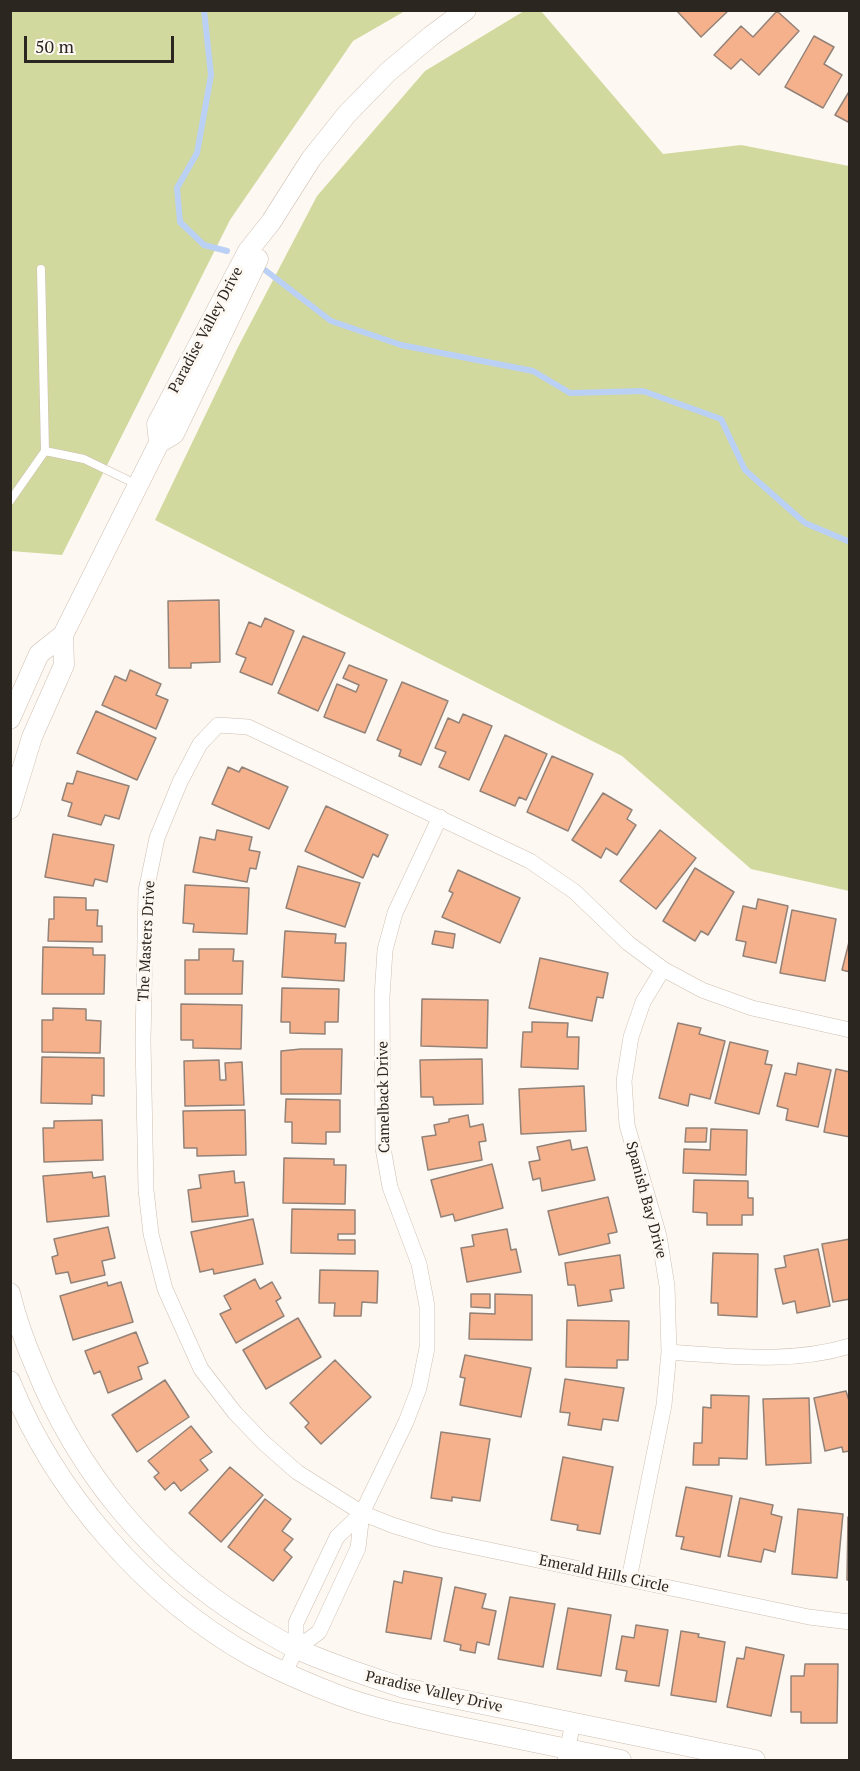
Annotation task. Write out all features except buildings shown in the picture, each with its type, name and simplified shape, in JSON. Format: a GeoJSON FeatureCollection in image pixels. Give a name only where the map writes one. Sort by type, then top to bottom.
{"type":"FeatureCollection","features":[{"type":"Feature","properties":{"kind":"street","name":"Paradise Valley Drive"},"geometry":{"type":"LineString","coordinates":[[10,719],[39,654],[63,635],[159,443],[157,424],[168,401],[248,251],[271,222],[311,159],[347,114],[388,72],[466,10]]}},
{"type":"Feature","properties":{"kind":"street","name":"Paradise Valley Drive"},"geometry":{"type":"LineString","coordinates":[[10,809],[33,737],[64,665],[63,635]]}},
{"type":"Feature","properties":{"kind":"street","name":"The Masters Drive"},"geometry":{"type":"LineString","coordinates":[[362,1513],[297,1472],[264,1443],[235,1413],[201,1369],[165,1289],[151,1234],[146,1190],[143,1041],[146,891],[157,838],[180,782],[200,744],[218,725],[248,727],[530,861],[574,892],[628,943],[663,969],[702,990],[752,1008],[849,1030]]}},
{"type":"Feature","properties":{"kind":"street","name":"Camelback Drive"},"geometry":{"type":"LineString","coordinates":[[296,1649],[319,1632],[358,1548],[362,1513],[406,1422],[419,1388],[427,1348],[427,1306],[419,1264],[390,1187],[383,1148],[382,997],[385,950],[394,913],[440,817]]}},
{"type":"Feature","properties":{"kind":"street","name":"Spanish Bay Drive"},"geometry":{"type":"LineString","coordinates":[[629,1579],[664,1405],[669,1352],[667,1286],[659,1236],[627,1125],[624,1081],[631,1037],[643,1002],[663,969]]}},
{"type":"Feature","properties":{"kind":"street","name":"Paradise Valley Drive"},"geometry":{"type":"LineString","coordinates":[[10,1293],[26,1345],[45,1392],[74,1447],[102,1489],[143,1536],[213,1599],[296,1649],[348,1670],[404,1688],[755,1761]]}},
{"type":"Feature","properties":{"kind":"street"},"geometry":{"type":"LineString","coordinates":[[669,1352],[783,1358],[824,1354],[849,1346]]}},
{"type":"Feature","properties":{"kind":"street","name":"Paradise Valley Drive"},"geometry":{"type":"LineString","coordinates":[[10,1381],[48,1458],[80,1505],[149,1581],[200,1622],[251,1656],[339,1696],[398,1714],[566,1755],[621,1761]]}},
{"type":"Feature","properties":{"kind":"street","name":"Camelback Drive"},"geometry":{"type":"LineString","coordinates":[[285,1672],[296,1649],[296,1623],[337,1537],[362,1513]]}},
{"type":"Feature","properties":{"kind":"street","name":"Emerald Hills Circle"},"geometry":{"type":"LineString","coordinates":[[362,1513],[437,1539],[809,1617],[849,1622]]}},
{"type":"Feature","properties":{"kind":"street"},"geometry":{"type":"LineString","coordinates":[[566,1755],[573,1723]]}},
{"type":"Feature","properties":{"kind":"lane"},"geometry":{"type":"LineString","coordinates":[[10,501],[45,451],[41,269]]}},
{"type":"Feature","properties":{"kind":"lane"},"geometry":{"type":"LineString","coordinates":[[45,451],[84,459],[138,485]]}},
{"type":"Feature","properties":{"kind":"green space"},"geometry":{"type":"Polygon","coordinates":[[[10,11],[405,11],[353,41],[230,220],[62,555],[11,551],[10,11]]]}},
{"type":"Feature","properties":{"kind":"green space"},"geometry":{"type":"Polygon","coordinates":[[[524,11],[541,11],[663,154],[741,145],[849,166],[849,891],[751,869],[622,756],[155,520],[238,347],[317,196],[425,71],[524,11]]]}},
{"type":"Feature","properties":{"kind":"waterway"},"geometry":{"type":"LineString","coordinates":[[204,10],[211,75],[197,153],[177,188],[180,222],[204,245],[227,251]]}},
{"type":"Feature","properties":{"kind":"waterway"},"geometry":{"type":"LineString","coordinates":[[265,270],[331,321],[401,345],[533,371],[570,393],[643,391],[721,419],[745,470],[805,523],[850,542]]}}]}
